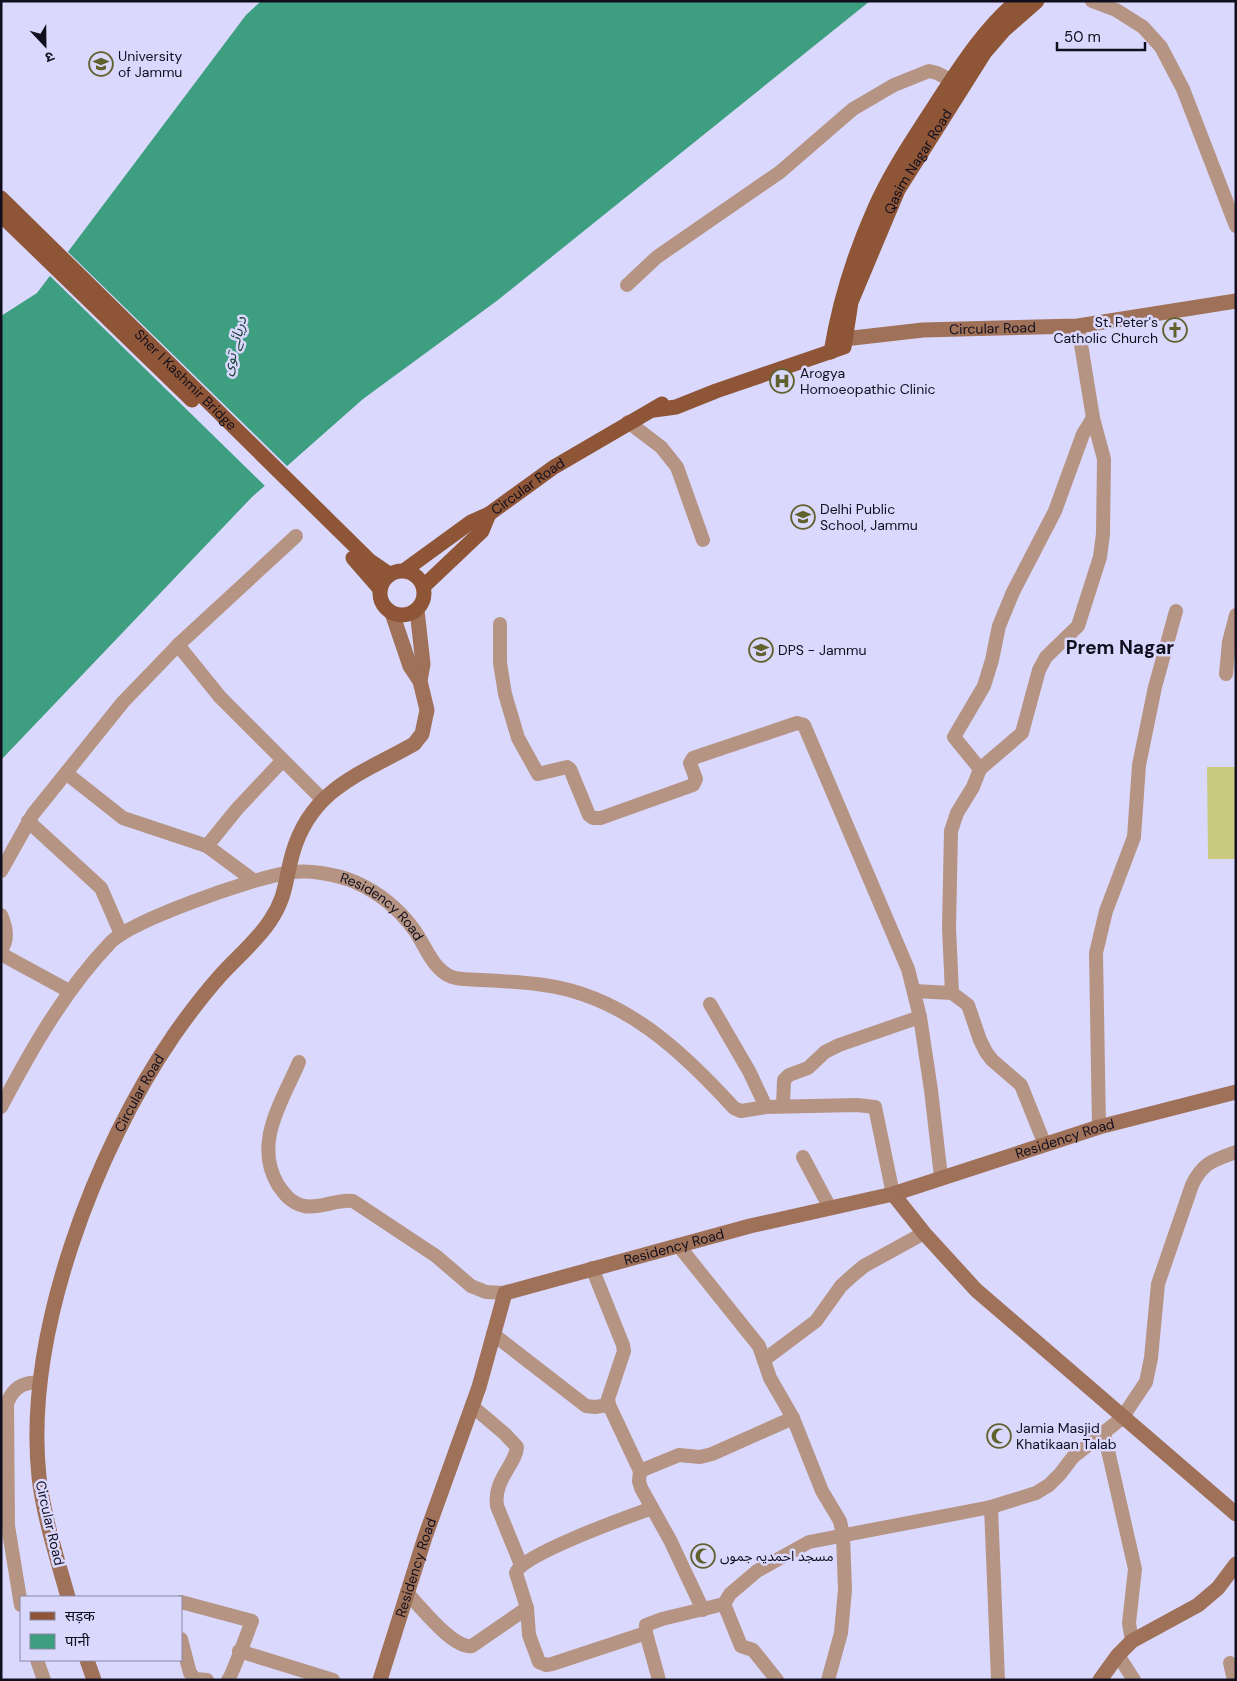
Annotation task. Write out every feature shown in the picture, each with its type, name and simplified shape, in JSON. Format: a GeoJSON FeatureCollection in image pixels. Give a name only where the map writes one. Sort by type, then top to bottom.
{"type":"FeatureCollection","features":[{"type":"Feature","properties":{"kind":"main road","name":"Qasim Nagar Road"},"geometry":{"type":"LineString","coordinates":[[838,345],[845,291],[874,210],[900,160],[957,83],[990,28],[1017,1]]}},
{"type":"Feature","properties":{"kind":"main road","name":"Qasim Nagar Road"},"geometry":{"type":"LineString","coordinates":[[957,83],[1004,30],[1037,1]]}},
{"type":"Feature","properties":{"kind":"main road","name":"Sher I Kashmir Bridge"},"geometry":{"type":"LineString","coordinates":[[1,198],[367,565]]}},
{"type":"Feature","properties":{"kind":"main road"},"geometry":{"type":"LineString","coordinates":[[1,215],[367,565],[380,589],[381,600],[392,613],[410,666],[420,681]]}},
{"type":"Feature","properties":{"kind":"main road","name":"Circular Road"},"geometry":{"type":"LineString","coordinates":[[405,570],[471,522],[489,514],[529,484],[628,422],[654,410],[676,407],[867,335],[923,330],[1078,326],[1236,301]]}},
{"type":"Feature","properties":{"kind":"main road"},"geometry":{"type":"LineString","coordinates":[[424,586],[482,531],[489,514]]}},
{"type":"Feature","properties":{"kind":"main road"},"geometry":{"type":"LineString","coordinates":[[367,565],[388,574],[405,570],[420,578],[424,586],[424,599],[417,610],[409,614],[392,613]]}},
{"type":"Feature","properties":{"kind":"main road"},"geometry":{"type":"LineString","coordinates":[[380,589],[388,574]]}},
{"type":"Feature","properties":{"kind":"main road"},"geometry":{"type":"LineString","coordinates":[[417,610],[423,664],[420,681]]}},
{"type":"Feature","properties":{"kind":"main road","name":"Circular Road"},"geometry":{"type":"LineString","coordinates":[[68,1596],[44,1506],[39,1476],[39,1383],[49,1325],[66,1265],[98,1177],[120,1126],[138,1091],[190,1013],[219,977],[268,924],[285,892],[300,832],[310,813],[322,799],[339,786],[414,744],[422,734],[426,723],[427,710],[420,681]]}},
{"type":"Feature","properties":{"kind":"main road","name":"Residency Road"},"geometry":{"type":"LineString","coordinates":[[380,1680],[425,1537],[472,1406],[505,1293],[678,1245],[893,1194],[1099,1127],[1236,1092]]}},
{"type":"Feature","properties":{"kind":"main road"},"geometry":{"type":"LineString","coordinates":[[893,1194],[924,1233],[976,1290],[1122,1418],[1236,1514]]}},
{"type":"Feature","properties":{"kind":"main road"},"geometry":{"type":"LineString","coordinates":[[1100,1680],[1118,1655],[1132,1641],[1198,1605],[1218,1588],[1236,1564]]}},
{"type":"Feature","properties":{"kind":"main road"},"geometry":{"type":"LineString","coordinates":[[87,1661],[94,1680]]}},
{"type":"Feature","properties":{"kind":"street"},"geometry":{"type":"LineString","coordinates":[[1092,1],[1116,10],[1143,26],[1161,47],[1183,89],[1236,226]]}},
{"type":"Feature","properties":{"kind":"street"},"geometry":{"type":"LineString","coordinates":[[626,285],[656,257],[780,172],[853,109],[916,75],[929,71],[957,83]]}},
{"type":"Feature","properties":{"kind":"street"},"geometry":{"type":"LineString","coordinates":[[952,993],[949,928],[951,831],[957,813],[973,787],[980,769],[1022,733],[1039,670],[1046,657],[1073,632],[1082,618],[1100,557],[1103,534],[1104,458],[1093,418],[1078,326]]}},
{"type":"Feature","properties":{"kind":"street"},"geometry":{"type":"LineString","coordinates":[[980,769],[954,737],[984,686],[992,660],[998,626],[1013,592],[1055,511],[1083,434],[1093,418]]}},
{"type":"Feature","properties":{"kind":"street"},"geometry":{"type":"LineString","coordinates":[[628,422],[660,447],[677,467],[703,540]]}},
{"type":"Feature","properties":{"kind":"street"},"geometry":{"type":"LineString","coordinates":[[1,871],[28,821],[123,702],[178,645],[296,536]]}},
{"type":"Feature","properties":{"kind":"street"},"geometry":{"type":"LineString","coordinates":[[1099,1127],[1096,953],[1106,911],[1134,836],[1139,765],[1155,687],[1176,610]]}},
{"type":"Feature","properties":{"kind":"street"},"geometry":{"type":"LineString","coordinates":[[1226,674],[1229,642],[1236,615]]}},
{"type":"Feature","properties":{"kind":"street"},"geometry":{"type":"LineString","coordinates":[[500,624],[502,678],[518,738],[538,774],[567,767],[570,769],[589,815],[597,820],[693,785],[696,778],[690,763],[693,758],[797,723],[804,725],[908,969],[920,1017],[941,1177]]}},
{"type":"Feature","properties":{"kind":"street"},"geometry":{"type":"LineString","coordinates":[[178,645],[210,686],[322,799]]}},
{"type":"Feature","properties":{"kind":"street"},"geometry":{"type":"LineString","coordinates":[[207,846],[237,809],[283,760]]}},
{"type":"Feature","properties":{"kind":"street"},"geometry":{"type":"LineString","coordinates":[[66,773],[131,822],[178,834],[207,846],[253,880]]}},
{"type":"Feature","properties":{"kind":"street"},"geometry":{"type":"LineString","coordinates":[[1,1107],[5,1089],[69,991],[121,934],[101,888],[28,821]]}},
{"type":"Feature","properties":{"kind":"street","name":"Residency Road"},"geometry":{"type":"LineString","coordinates":[[121,934],[172,911],[253,880],[289,872],[330,875],[354,882],[373,891],[402,914],[438,968],[454,978],[522,982],[558,987],[584,994],[637,1019],[658,1034],[734,1108],[741,1111],[766,1107]]}},
{"type":"Feature","properties":{"kind":"street"},"geometry":{"type":"LineString","coordinates":[[1,915],[6,932],[5,945],[1,952],[69,991]]}},
{"type":"Feature","properties":{"kind":"street"},"geometry":{"type":"LineString","coordinates":[[914,991],[952,993],[968,1005],[980,1040],[992,1060],[1021,1085],[1045,1145]]}},
{"type":"Feature","properties":{"kind":"street"},"geometry":{"type":"LineString","coordinates":[[710,1004],[749,1071],[766,1107],[857,1105],[875,1107],[893,1194]]}},
{"type":"Feature","properties":{"kind":"street"},"geometry":{"type":"LineString","coordinates":[[783,1106],[784,1080],[789,1075],[808,1068],[825,1052],[839,1045],[920,1017]]}},
{"type":"Feature","properties":{"kind":"street"},"geometry":{"type":"LineString","coordinates":[[299,1062],[271,1128],[267,1143],[270,1168],[285,1196],[293,1202],[304,1206],[318,1206],[343,1200],[353,1201],[446,1263],[471,1286],[486,1292],[505,1293]]}},
{"type":"Feature","properties":{"kind":"street"},"geometry":{"type":"LineString","coordinates":[[659,1680],[646,1633],[645,1627],[648,1624],[724,1604],[730,1594],[744,1581],[775,1559],[809,1542],[991,1507],[1036,1493],[1049,1485],[1073,1456],[1122,1418],[1142,1390],[1149,1373],[1158,1284],[1192,1184],[1199,1172],[1209,1162],[1236,1152]]}},
{"type":"Feature","properties":{"kind":"street"},"geometry":{"type":"LineString","coordinates":[[803,1157],[830,1208]]}},
{"type":"Feature","properties":{"kind":"street"},"geometry":{"type":"LineString","coordinates":[[764,1360],[816,1321],[841,1286],[864,1266],[924,1233]]}},
{"type":"Feature","properties":{"kind":"street"},"geometry":{"type":"LineString","coordinates":[[678,1245],[754,1337],[770,1378],[793,1418],[822,1491],[840,1521],[844,1535],[845,1590],[841,1633],[828,1680]]}},
{"type":"Feature","properties":{"kind":"street"},"geometry":{"type":"LineString","coordinates":[[592,1268],[624,1351],[608,1398],[609,1405],[640,1471],[639,1481],[670,1540],[703,1610]]}},
{"type":"Feature","properties":{"kind":"street"},"geometry":{"type":"LineString","coordinates":[[494,1334],[586,1406],[591,1408],[609,1405]]}},
{"type":"Feature","properties":{"kind":"street"},"geometry":{"type":"LineString","coordinates":[[20,1601],[6,1544],[7,1404],[10,1396],[21,1386],[29,1382],[39,1383]]}},
{"type":"Feature","properties":{"kind":"street"},"geometry":{"type":"LineString","coordinates":[[472,1406],[505,1434],[517,1447],[496,1498],[497,1506],[521,1564]]}},
{"type":"Feature","properties":{"kind":"street"},"geometry":{"type":"LineString","coordinates":[[640,1471],[679,1455],[700,1457],[712,1454],[793,1418]]}},
{"type":"Feature","properties":{"kind":"street"},"geometry":{"type":"LineString","coordinates":[[1104,1433],[1135,1569],[1129,1617],[1132,1641]]}},
{"type":"Feature","properties":{"kind":"street"},"geometry":{"type":"LineString","coordinates":[[991,1507],[998,1680]]}},
{"type":"Feature","properties":{"kind":"street"},"geometry":{"type":"LineString","coordinates":[[646,1633],[552,1664],[542,1664],[536,1658],[529,1635],[526,1608],[516,1573],[521,1564],[557,1546],[652,1508]]}},
{"type":"Feature","properties":{"kind":"street"},"geometry":{"type":"LineString","coordinates":[[408,1593],[454,1641],[467,1646],[472,1646],[526,1608]]}},
{"type":"Feature","properties":{"kind":"street"},"geometry":{"type":"LineString","coordinates":[[182,1602],[252,1621],[228,1680]]}},
{"type":"Feature","properties":{"kind":"street"},"geometry":{"type":"LineString","coordinates":[[724,1604],[741,1646],[752,1650],[776,1680]]}},
{"type":"Feature","properties":{"kind":"street"},"geometry":{"type":"LineString","coordinates":[[182,1643],[190,1673],[195,1679],[206,1680]]}},
{"type":"Feature","properties":{"kind":"street"},"geometry":{"type":"LineString","coordinates":[[239,1651],[333,1680]]}},
{"type":"Feature","properties":{"kind":"street"},"geometry":{"type":"LineString","coordinates":[[1118,1655],[1134,1680]]}},
{"type":"Feature","properties":{"kind":"street"},"geometry":{"type":"LineString","coordinates":[[38,1661],[44,1680]]}},
{"type":"Feature","properties":{"kind":"street"},"geometry":{"type":"LineString","coordinates":[[1230,1663],[1234,1680]]}},
{"type":"Feature","properties":{"kind":"shaded area"},"geometry":{"type":"Polygon","coordinates":[[[1207,767],[1236,767],[1236,859],[1208,859],[1207,767]]]}},
{"type":"Feature","properties":{"kind":"water","name":"دریائے توی"},"geometry":{"type":"Polygon","coordinates":[[[261,1],[870,1],[498,300],[363,399],[252,497],[1,760],[1,316],[37,293],[246,15],[261,1]]]}},
{"type":"Feature","properties":{"kind":"pier"},"geometry":{"type":"Polygon","coordinates":[[[66,250],[289,468],[266,487],[48,274],[66,250]]]}},
{"type":"Feature","properties":{"kind":"place","name":"University of Jammu"},"geometry":{"type":"Point","coordinates":[101,64]}},
{"type":"Feature","properties":{"kind":"place","name":"St. Peter's Catholic Church"},"geometry":{"type":"Point","coordinates":[1175,330]}},
{"type":"Feature","properties":{"kind":"place","name":"Arogya Homoeopathic Clinic"},"geometry":{"type":"Point","coordinates":[782,381]}},
{"type":"Feature","properties":{"kind":"place","name":"Delhi Public School, Jammu"},"geometry":{"type":"Point","coordinates":[803,517]}},
{"type":"Feature","properties":{"kind":"place","name":"DPS - Jammu"},"geometry":{"type":"Point","coordinates":[761,650]}},
{"type":"Feature","properties":{"kind":"place","name":"Jamia Masjid Khatikaan Talab"},"geometry":{"type":"Point","coordinates":[999,1436]}},
{"type":"Feature","properties":{"kind":"place","name":"مسجد احمدیہ جموں"},"geometry":{"type":"Point","coordinates":[703,1556]}},
{"type":"Feature","properties":{"kind":"district","name":"Prem Nagar"},"geometry":{"type":"Point","coordinates":[1120,647]}}]}
